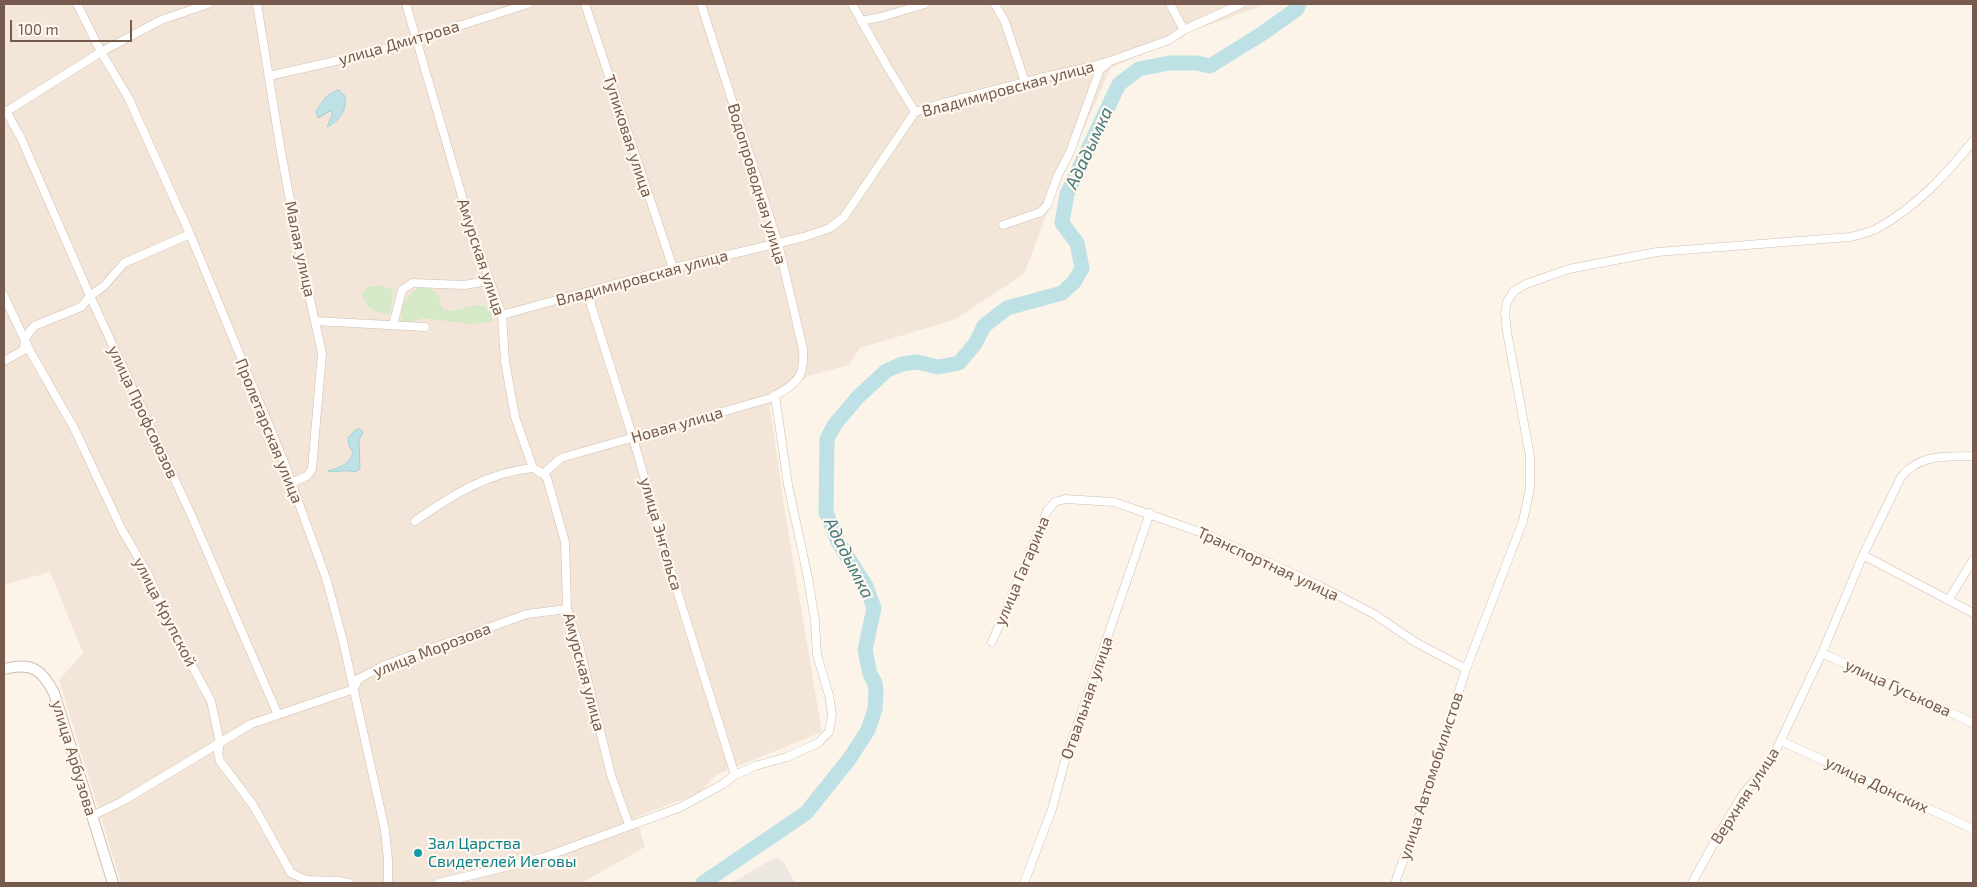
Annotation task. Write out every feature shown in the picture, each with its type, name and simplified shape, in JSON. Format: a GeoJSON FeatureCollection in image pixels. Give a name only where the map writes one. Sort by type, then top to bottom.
{"type":"FeatureCollection","features":[{"type":"Feature","properties":{"kind":"street","name":"Пролетарская улица"},"geometry":{"type":"LineString","coordinates":[[77,4],[101,52],[128,97],[190,234],[291,483],[327,581],[354,689],[385,830],[388,883]]}},
{"type":"Feature","properties":{"kind":"street"},"geometry":{"type":"LineString","coordinates":[[5,112],[101,52],[161,20],[208,4]]}},
{"type":"Feature","properties":{"kind":"street","name":"Малая улица"},"geometry":{"type":"LineString","coordinates":[[257,4],[299,250],[322,353],[312,469],[307,476],[291,483]]}},
{"type":"Feature","properties":{"kind":"street","name":"Амурская улица"},"geometry":{"type":"LineString","coordinates":[[406,4],[453,170],[502,315],[505,361],[515,417],[533,468]]}},
{"type":"Feature","properties":{"kind":"street","name":"улица Дмитрова"},"geometry":{"type":"LineString","coordinates":[[269,76],[353,57],[528,4]]}},
{"type":"Feature","properties":{"kind":"street","name":"Тупиковая улица"},"geometry":{"type":"LineString","coordinates":[[585,4],[672,268]]}},
{"type":"Feature","properties":{"kind":"street","name":"Водопроводная улица"},"geometry":{"type":"LineString","coordinates":[[701,4],[778,244],[803,349],[804,366]]}},
{"type":"Feature","properties":{"kind":"street"},"geometry":{"type":"LineString","coordinates":[[852,4],[915,112]]}},
{"type":"Feature","properties":{"kind":"street"},"geometry":{"type":"LineString","coordinates":[[861,21],[925,4]]}},
{"type":"Feature","properties":{"kind":"street"},"geometry":{"type":"LineString","coordinates":[[995,4],[1005,22],[1025,82]]}},
{"type":"Feature","properties":{"kind":"street"},"geometry":{"type":"LineString","coordinates":[[1170,4],[1184,30]]}},
{"type":"Feature","properties":{"kind":"street","name":"Владимировская улица"},"geometry":{"type":"LineString","coordinates":[[502,315],[591,292],[672,268],[778,244],[830,228],[844,217],[915,112],[1113,60],[1169,40],[1184,30],[1240,4]]}},
{"type":"Feature","properties":{"kind":"street"},"geometry":{"type":"LineString","coordinates":[[1004,225],[1041,212],[1047,205],[1058,175],[1070,152],[1100,69],[1113,60]]}},
{"type":"Feature","properties":{"kind":"street","name":"улица Профсоюзов"},"geometry":{"type":"LineString","coordinates":[[5,112],[21,138],[90,296],[193,519],[278,715]]}},
{"type":"Feature","properties":{"kind":"street","name":"улица Автомобилистов"},"geometry":{"type":"LineString","coordinates":[[1395,883],[1422,808],[1466,669],[1523,521],[1530,488],[1530,456],[1507,332],[1507,302],[1514,291],[1526,284],[1569,269],[1615,259],[1657,252],[1850,237],[1874,230],[1901,214],[1948,172],[1973,141]]}},
{"type":"Feature","properties":{"kind":"street"},"geometry":{"type":"LineString","coordinates":[[4,361],[24,350],[25,338],[34,326],[81,307],[90,296],[104,286],[124,263],[190,234]]}},
{"type":"Feature","properties":{"kind":"street"},"geometry":{"type":"LineString","coordinates":[[393,326],[402,290],[412,283],[464,285],[489,281]]}},
{"type":"Feature","properties":{"kind":"street","name":"улица Энгельса"},"geometry":{"type":"LineString","coordinates":[[591,292],[591,305],[735,775]]}},
{"type":"Feature","properties":{"kind":"street","name":"улица Крупской"},"geometry":{"type":"LineString","coordinates":[[4,296],[31,352],[74,428],[122,530],[148,574],[170,625],[211,701],[220,742],[218,753],[220,760],[253,805],[291,873],[306,880],[349,883]]}},
{"type":"Feature","properties":{"kind":"street"},"geometry":{"type":"LineString","coordinates":[[315,321],[425,327]]}},
{"type":"Feature","properties":{"kind":"street","name":"Новая улица"},"geometry":{"type":"LineString","coordinates":[[543,474],[561,458],[775,395],[793,385],[804,366]]}},
{"type":"Feature","properties":{"kind":"street"},"geometry":{"type":"LineString","coordinates":[[439,883],[542,858],[681,807],[723,784],[735,775],[755,766],[787,757],[818,743],[829,732],[832,716],[829,695],[817,656],[812,604],[788,485],[775,395]]}},
{"type":"Feature","properties":{"kind":"street","name":"Верхняя улица"},"geometry":{"type":"LineString","coordinates":[[1692,883],[1718,834],[1743,794],[1771,760],[1781,741],[1822,653],[1863,555],[1902,477],[1910,466],[1923,460],[1973,456]]}},
{"type":"Feature","properties":{"kind":"street"},"geometry":{"type":"LineString","coordinates":[[415,520],[469,486],[500,475],[533,468],[543,474]]}},
{"type":"Feature","properties":{"kind":"street","name":"Амурская улица"},"geometry":{"type":"LineString","coordinates":[[543,474],[546,478],[565,542],[567,609],[579,645],[611,775],[629,825]]}},
{"type":"Feature","properties":{"kind":"street","name":"Транспортная улица"},"geometry":{"type":"LineString","coordinates":[[1055,502],[1065,499],[1114,502],[1150,513],[1211,536],[1320,586],[1374,614],[1416,642],[1466,669]]}},
{"type":"Feature","properties":{"kind":"street","name":"улица Гагарина"},"geometry":{"type":"LineString","coordinates":[[992,642],[1047,511],[1055,502]]}},
{"type":"Feature","properties":{"kind":"street","name":"Отвальная улица"},"geometry":{"type":"LineString","coordinates":[[1024,883],[1052,809],[1066,758],[1150,513]]}},
{"type":"Feature","properties":{"kind":"street"},"geometry":{"type":"LineString","coordinates":[[1863,555],[1973,613]]}},
{"type":"Feature","properties":{"kind":"street"},"geometry":{"type":"LineString","coordinates":[[1949,600],[1973,560]]}},
{"type":"Feature","properties":{"kind":"street","name":"улица Морозова"},"geometry":{"type":"LineString","coordinates":[[92,816],[121,802],[251,724],[354,689],[358,679],[385,665],[527,614],[567,609]]}},
{"type":"Feature","properties":{"kind":"street","name":"улица Гуськова"},"geometry":{"type":"LineString","coordinates":[[1822,653],[1973,723]]}},
{"type":"Feature","properties":{"kind":"street","name":"улица Арбузова"},"geometry":{"type":"LineString","coordinates":[[4,669],[15,666],[33,668],[47,678],[54,693],[113,883]]}},
{"type":"Feature","properties":{"kind":"street","name":"улица Донских"},"geometry":{"type":"LineString","coordinates":[[1781,741],[1973,829]]}},
{"type":"Feature","properties":{"kind":"shaded area"},"geometry":{"type":"Polygon","coordinates":[[[4,4],[1267,4],[1190,32],[1111,68],[1052,200],[1024,274],[954,320],[860,348],[849,365],[808,376],[770,407],[785,512],[822,732],[716,775],[698,794],[636,817],[645,847],[582,883],[121,883],[59,680],[83,653],[50,572],[4,585],[4,4]]]}},
{"type":"Feature","properties":{"kind":"shaded area"},"geometry":{"type":"Polygon","coordinates":[[[776,857],[783,861],[795,883],[731,883],[776,857]]]}},
{"type":"Feature","properties":{"kind":"green space"},"geometry":{"type":"Polygon","coordinates":[[[380,285],[393,290],[389,314],[379,313],[369,307],[362,294],[368,287],[380,285]]]}},
{"type":"Feature","properties":{"kind":"green space"},"geometry":{"type":"Polygon","coordinates":[[[419,288],[428,288],[438,294],[442,308],[450,311],[476,305],[487,306],[493,315],[492,322],[469,324],[424,318],[410,323],[401,322],[402,311],[407,297],[419,288]]]}},
{"type":"Feature","properties":{"kind":"water"},"geometry":{"type":"Polygon","coordinates":[[[338,90],[345,96],[344,110],[336,122],[327,127],[333,113],[330,111],[318,118],[316,112],[327,96],[338,90]]]}},
{"type":"Feature","properties":{"kind":"water"},"geometry":{"type":"Polygon","coordinates":[[[360,429],[363,433],[359,439],[360,469],[355,472],[328,471],[340,467],[349,460],[353,453],[348,438],[354,431],[360,429]]]}},
{"type":"Feature","properties":{"kind":"waterway","name":"Ададымка"},"geometry":{"type":"LineString","coordinates":[[703,883],[806,813],[850,758],[868,730],[875,709],[875,683],[870,674],[865,650],[874,608],[866,586],[838,542],[826,512],[827,439],[835,424],[858,397],[886,371],[902,364],[917,362],[938,367],[959,363],[975,344],[984,326],[1007,308],[1062,293],[1074,282],[1082,268],[1077,243],[1062,223],[1067,194],[1119,84],[1139,69],[1169,63],[1197,63],[1210,66],[1260,35],[1297,9],[1299,4]]}},
{"type":"Feature","properties":{"kind":"place","name":"Зал Царства Свидетелей Иеговы"},"geometry":{"type":"Point","coordinates":[418,853]}}]}
